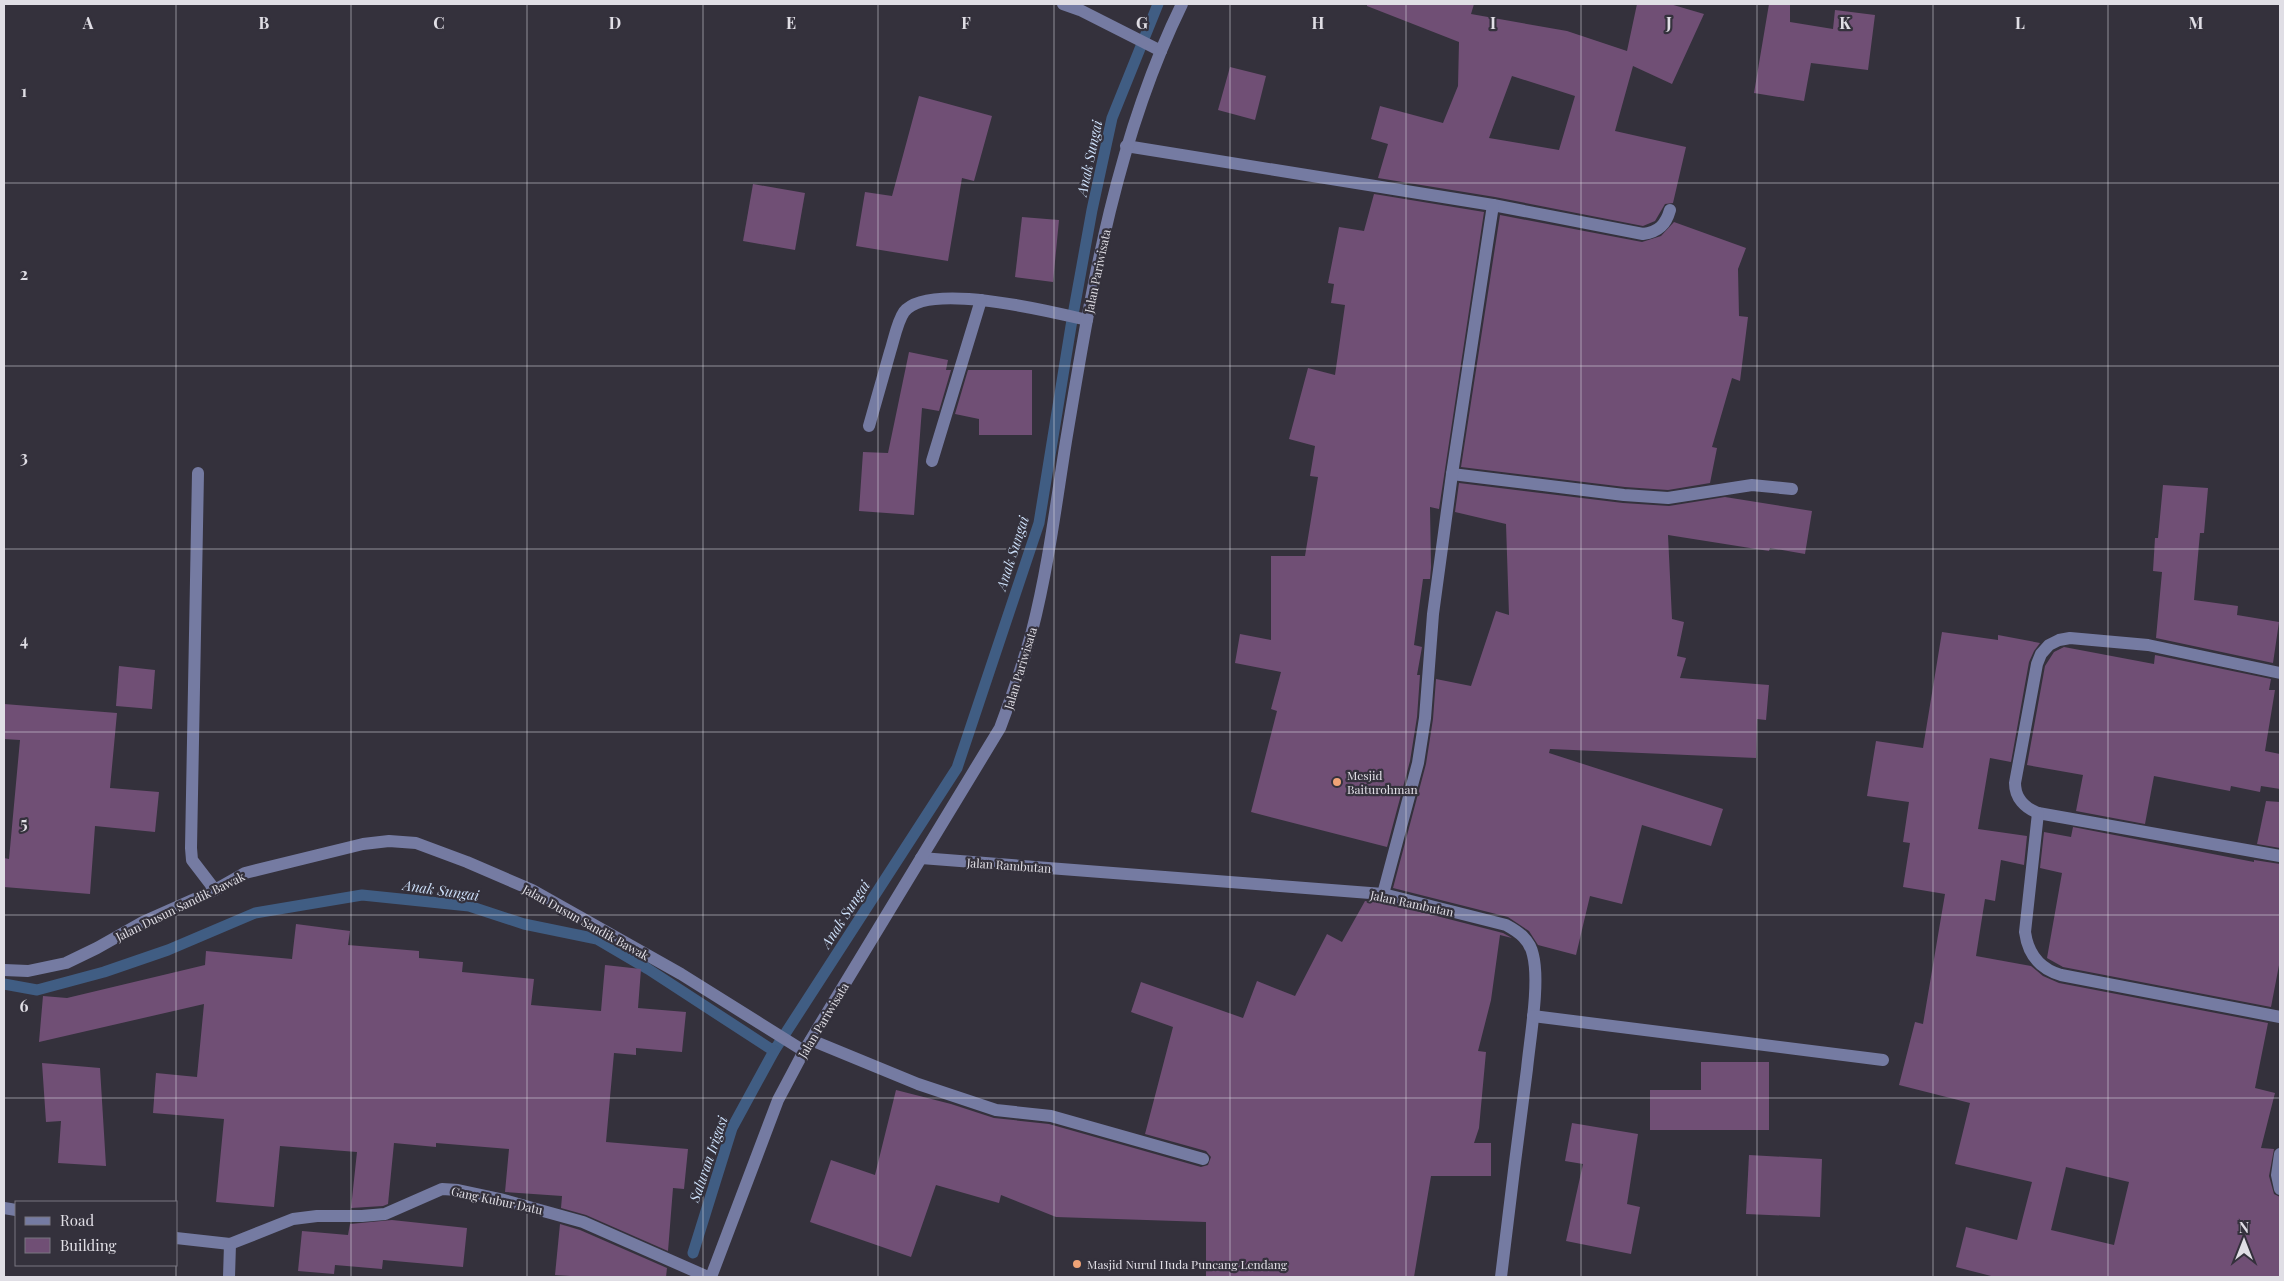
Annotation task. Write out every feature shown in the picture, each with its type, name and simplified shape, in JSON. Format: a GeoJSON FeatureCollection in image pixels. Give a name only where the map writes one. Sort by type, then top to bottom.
{"type":"FeatureCollection","features":[{"type":"Feature","properties":{"kind":"street"},"geometry":{"type":"LineString","coordinates":[[1064,4],[1080,10],[1161,51]]}},
{"type":"Feature","properties":{"kind":"street","name":"Jalan Pariwisata"},"geometry":{"type":"LineString","coordinates":[[705,1275],[778,1100],[808,1046],[1000,728],[1018,680],[1043,580],[1087,320],[1126,146],[1161,51],[1182,4]]}},
{"type":"Feature","properties":{"kind":"street"},"geometry":{"type":"LineString","coordinates":[[1126,146],[1493,205],[1643,234],[1651,233],[1662,227],[1667,221],[1670,210]]}},
{"type":"Feature","properties":{"kind":"street"},"geometry":{"type":"LineString","coordinates":[[1383,894],[1418,763],[1425,718],[1433,614],[1452,474],[1493,205]]}},
{"type":"Feature","properties":{"kind":"street"},"geometry":{"type":"LineString","coordinates":[[869,426],[896,333],[904,312],[913,305],[930,300],[981,300],[1025,305],[1087,320]]}},
{"type":"Feature","properties":{"kind":"street"},"geometry":{"type":"LineString","coordinates":[[932,461],[981,300]]}},
{"type":"Feature","properties":{"kind":"street"},"geometry":{"type":"LineString","coordinates":[[198,473],[190,848],[192,860],[214,890]]}},
{"type":"Feature","properties":{"kind":"street"},"geometry":{"type":"LineString","coordinates":[[1452,474],[1624,495],[1668,498],[1752,485],[1792,489]]}},
{"type":"Feature","properties":{"kind":"street"},"geometry":{"type":"LineString","coordinates":[[2280,673],[2148,645],[2070,638],[2054,642],[2045,649],[2037,664],[2015,783],[2019,798],[2029,809],[2038,813],[2280,856]]}},
{"type":"Feature","properties":{"kind":"street"},"geometry":{"type":"LineString","coordinates":[[2038,813],[2025,932],[2028,948],[2041,965],[2062,975],[2280,1017]]}},
{"type":"Feature","properties":{"kind":"street","name":"Jalan Dusun Sandik Bawak"},"geometry":{"type":"LineString","coordinates":[[4,970],[28,971],[66,963],[143,922],[214,890],[245,873],[278,863],[336,852],[363,844],[388,841],[416,843],[467,862],[532,890],[681,974],[789,1041],[996,1110],[1051,1116],[1203,1159]]}},
{"type":"Feature","properties":{"kind":"street","name":"Jalan Rambutan"},"geometry":{"type":"LineString","coordinates":[[921,858],[1383,894],[1506,925],[1518,931],[1527,941],[1533,953],[1535,967],[1533,1016],[1501,1277]]}},
{"type":"Feature","properties":{"kind":"street"},"geometry":{"type":"LineString","coordinates":[[1533,1016],[1883,1060]]}},
{"type":"Feature","properties":{"kind":"street"},"geometry":{"type":"LineString","coordinates":[[2280,1154],[2277,1175],[2280,1189]]}},
{"type":"Feature","properties":{"kind":"street","name":"Gang Kubur Datu"},"geometry":{"type":"LineString","coordinates":[[178,1238],[230,1244],[293,1219],[317,1216],[385,1214],[442,1189],[458,1190],[500,1198],[583,1222],[705,1275]]}},
{"type":"Feature","properties":{"kind":"street"},"geometry":{"type":"LineString","coordinates":[[229,1277],[230,1244]]}},
{"type":"Feature","properties":{"kind":"building"},"geometry":{"type":"Polygon","coordinates":[[[1367,4],[1474,4],[1471,14],[1567,31],[1627,51],[1637,4],[1670,4],[1704,14],[1672,84],[1633,66],[1615,131],[1686,147],[1673,203],[1665,204],[1655,221],[1643,226],[1495,197],[1378,178],[1388,144],[1371,139],[1380,106],[1443,123],[1458,86],[1459,42],[1367,6],[1367,4]],[[1512,76],[1489,138],[1559,150],[1575,96],[1512,76]]]}},
{"type":"Feature","properties":{"kind":"building"},"geometry":{"type":"Polygon","coordinates":[[[1769,4],[1790,4],[1790,22],[1833,29],[1835,10],[1875,15],[1868,70],[1811,63],[1804,101],[1754,93],[1769,4]]]}},
{"type":"Feature","properties":{"kind":"building"},"geometry":{"type":"Polygon","coordinates":[[[1230,67],[1266,76],[1255,120],[1218,110],[1230,67]]]}},
{"type":"Feature","properties":{"kind":"building"},"geometry":{"type":"Polygon","coordinates":[[[919,96],[992,116],[974,181],[962,178],[948,261],[856,246],[865,192],[892,196],[919,96]]]}},
{"type":"Feature","properties":{"kind":"building"},"geometry":{"type":"Polygon","coordinates":[[[753,184],[805,193],[795,250],[743,241],[753,184]]]}},
{"type":"Feature","properties":{"kind":"building"},"geometry":{"type":"Polygon","coordinates":[[[1374,194],[1484,212],[1439,509],[1430,507],[1430,579],[1423,579],[1414,645],[1422,647],[1417,675],[1420,675],[1417,717],[1410,761],[1387,847],[1251,812],[1277,711],[1271,709],[1281,672],[1235,663],[1240,634],[1271,640],[1271,556],[1305,556],[1318,477],[1310,476],[1315,446],[1289,439],[1308,368],[1335,375],[1345,305],[1331,303],[1334,284],[1328,283],[1339,227],[1364,231],[1374,194]]]}},
{"type":"Feature","properties":{"kind":"building"},"geometry":{"type":"Polygon","coordinates":[[[1500,215],[1642,242],[1661,236],[1674,222],[1746,248],[1738,269],[1739,316],[1748,317],[1740,381],[1732,378],[1712,447],[1717,448],[1710,483],[1668,490],[1625,487],[1461,467],[1500,215]]]}},
{"type":"Feature","properties":{"kind":"building"},"geometry":{"type":"Polygon","coordinates":[[[1022,217],[1059,220],[1053,282],[1015,277],[1022,217]]]}},
{"type":"Feature","properties":{"kind":"building"},"geometry":{"type":"Polygon","coordinates":[[[909,352],[948,360],[946,370],[951,370],[939,411],[922,408],[914,515],[859,511],[863,452],[888,453],[909,352]]]}},
{"type":"Feature","properties":{"kind":"building"},"geometry":{"type":"Polygon","coordinates":[[[968,370],[1032,370],[1032,435],[979,435],[979,419],[955,414],[968,370]]]}},
{"type":"Feature","properties":{"kind":"building"},"geometry":{"type":"Polygon","coordinates":[[[1459,483],[1623,503],[1669,506],[1725,497],[1812,511],[1805,554],[1770,548],[1769,551],[1668,535],[1672,619],[1684,622],[1677,656],[1686,658],[1680,678],[1769,685],[1766,720],[1757,719],[1756,758],[1550,749],[1549,753],[1723,809],[1711,846],[1642,825],[1622,904],[1590,896],[1576,955],[1538,945],[1529,931],[1508,917],[1393,888],[1426,764],[1433,719],[1436,679],[1471,686],[1496,611],[1509,615],[1506,524],[1455,512],[1459,483]]]}},
{"type":"Feature","properties":{"kind":"building"},"geometry":{"type":"Polygon","coordinates":[[[2163,485],[2208,488],[2204,533],[2200,533],[2194,600],[2238,606],[2237,615],[2279,622],[2273,663],[2156,638],[2162,572],[2153,571],[2155,538],[2158,538],[2163,485]]]}},
{"type":"Feature","properties":{"kind":"building"},"geometry":{"type":"Polygon","coordinates":[[[1942,632],[1998,640],[1998,635],[2040,643],[2029,662],[2011,762],[1990,758],[1978,829],[2027,836],[2024,865],[2001,860],[1995,901],[1985,899],[1976,956],[2031,966],[2043,976],[2059,983],[2268,1023],[2255,1088],[2275,1093],[2261,1148],[2274,1149],[2269,1176],[2274,1194],[2280,1197],[2280,1277],[1995,1277],[1956,1267],[1966,1227],[2017,1240],[2032,1182],[1955,1164],[1970,1103],[1899,1085],[1915,1022],[1923,1024],[1945,894],[1903,887],[1910,843],[1903,842],[1909,802],[1867,796],[1876,741],[1923,748],[1942,632]],[[2066,1167],[2051,1230],[2114,1245],[2129,1182],[2066,1167]]]}},
{"type":"Feature","properties":{"kind":"building"},"geometry":{"type":"Polygon","coordinates":[[[2064,647],[2154,664],[2155,655],[2271,679],[2269,690],[2275,690],[2265,751],[2280,754],[2280,789],[2261,786],[2260,792],[2231,786],[2230,791],[2154,776],[2145,824],[2076,811],[2083,775],[2027,765],[2045,666],[2054,652],[2064,647]]]}},
{"type":"Feature","properties":{"kind":"building"},"geometry":{"type":"Polygon","coordinates":[[[119,666],[155,670],[152,709],[116,706],[119,666]]]}},
{"type":"Feature","properties":{"kind":"building"},"geometry":{"type":"Polygon","coordinates":[[[4,704],[117,713],[110,788],[159,792],[155,832],[95,826],[90,894],[4,887],[4,858],[9,859],[20,740],[4,739],[4,704]]]}},
{"type":"Feature","properties":{"kind":"building"},"geometry":{"type":"Polygon","coordinates":[[[2266,801],[2280,802],[2280,848],[2257,844],[2266,801]]]}},
{"type":"Feature","properties":{"kind":"building"},"geometry":{"type":"Polygon","coordinates":[[[2073,827],[2254,862],[2254,860],[2280,864],[2280,960],[2271,1007],[2063,967],[2047,958],[2062,873],[2040,868],[2044,832],[2071,837],[2073,827]]]}},
{"type":"Feature","properties":{"kind":"building"},"geometry":{"type":"Polygon","coordinates":[[[1365,901],[1382,902],[1503,933],[1512,938],[1500,935],[1491,1000],[1478,1051],[1486,1052],[1479,1128],[1474,1143],[1491,1143],[1491,1176],[1431,1176],[1414,1277],[1206,1277],[1206,1222],[1056,1217],[1001,1195],[999,1203],[936,1185],[911,1257],[810,1222],[831,1160],[875,1175],[896,1090],[951,1104],[994,1118],[1049,1124],[1201,1167],[1208,1165],[1211,1157],[1206,1151],[1145,1134],[1173,1027],[1131,1012],[1141,982],[1243,1018],[1257,981],[1295,996],[1327,934],[1342,942],[1365,901]]]}},
{"type":"Feature","properties":{"kind":"building"},"geometry":{"type":"Polygon","coordinates":[[[296,924],[350,931],[348,945],[419,951],[419,958],[463,962],[462,972],[534,979],[531,1005],[601,1011],[605,965],[641,969],[638,1008],[686,1012],[682,1052],[636,1048],[636,1055],[614,1053],[606,1142],[688,1149],[684,1189],[673,1188],[668,1251],[586,1215],[561,1208],[562,1196],[505,1192],[509,1149],[436,1143],[436,1147],[394,1143],[388,1204],[351,1208],[357,1152],[280,1146],[274,1207],[216,1202],[224,1119],[153,1113],[156,1073],[197,1077],[204,1004],[39,1042],[43,996],[67,998],[205,965],[206,951],[292,959],[296,924]]]}},
{"type":"Feature","properties":{"kind":"building"},"geometry":{"type":"Polygon","coordinates":[[[1701,1062],[1769,1062],[1769,1130],[1650,1130],[1650,1090],[1701,1090],[1701,1062]]]}},
{"type":"Feature","properties":{"kind":"building"},"geometry":{"type":"Polygon","coordinates":[[[42,1063],[100,1068],[106,1166],[58,1163],[61,1121],[46,1122],[42,1063]]]}},
{"type":"Feature","properties":{"kind":"building"},"geometry":{"type":"Polygon","coordinates":[[[1572,1123],[1638,1134],[1627,1204],[1640,1207],[1631,1254],[1566,1241],[1583,1164],[1565,1161],[1572,1123]]]}},
{"type":"Feature","properties":{"kind":"building"},"geometry":{"type":"Polygon","coordinates":[[[1749,1155],[1822,1159],[1820,1217],[1746,1214],[1749,1155]]]}},
{"type":"Feature","properties":{"kind":"building"},"geometry":{"type":"Polygon","coordinates":[[[392,1220],[467,1228],[463,1267],[383,1260],[382,1269],[335,1265],[334,1274],[298,1271],[302,1231],[348,1235],[350,1224],[392,1220]]]}},
{"type":"Feature","properties":{"kind":"building"},"geometry":{"type":"Polygon","coordinates":[[[560,1224],[580,1230],[667,1268],[666,1277],[555,1275],[560,1224]]]}},
{"type":"Feature","properties":{"kind":"waterway","name":"Anak Sungai"},"geometry":{"type":"LineString","coordinates":[[4,984],[37,990],[104,972],[168,950],[255,913],[362,895],[469,906],[524,924],[597,939],[648,969],[774,1051],[957,768],[1039,523],[1071,326],[1092,210],[1112,118],[1158,4]]}},
{"type":"Feature","properties":{"kind":"waterway","name":"Saluran Irigasi"},"geometry":{"type":"LineString","coordinates":[[693,1253],[732,1128],[774,1051]]}},
{"type":"Feature","properties":{"kind":"place","name":"Mesjid Baiturohman"},"geometry":{"type":"Point","coordinates":[1337,782]}},
{"type":"Feature","properties":{"kind":"place","name":"Masjid Nurul Huda Puncang Lendang"},"geometry":{"type":"Point","coordinates":[1077,1264]}}]}
